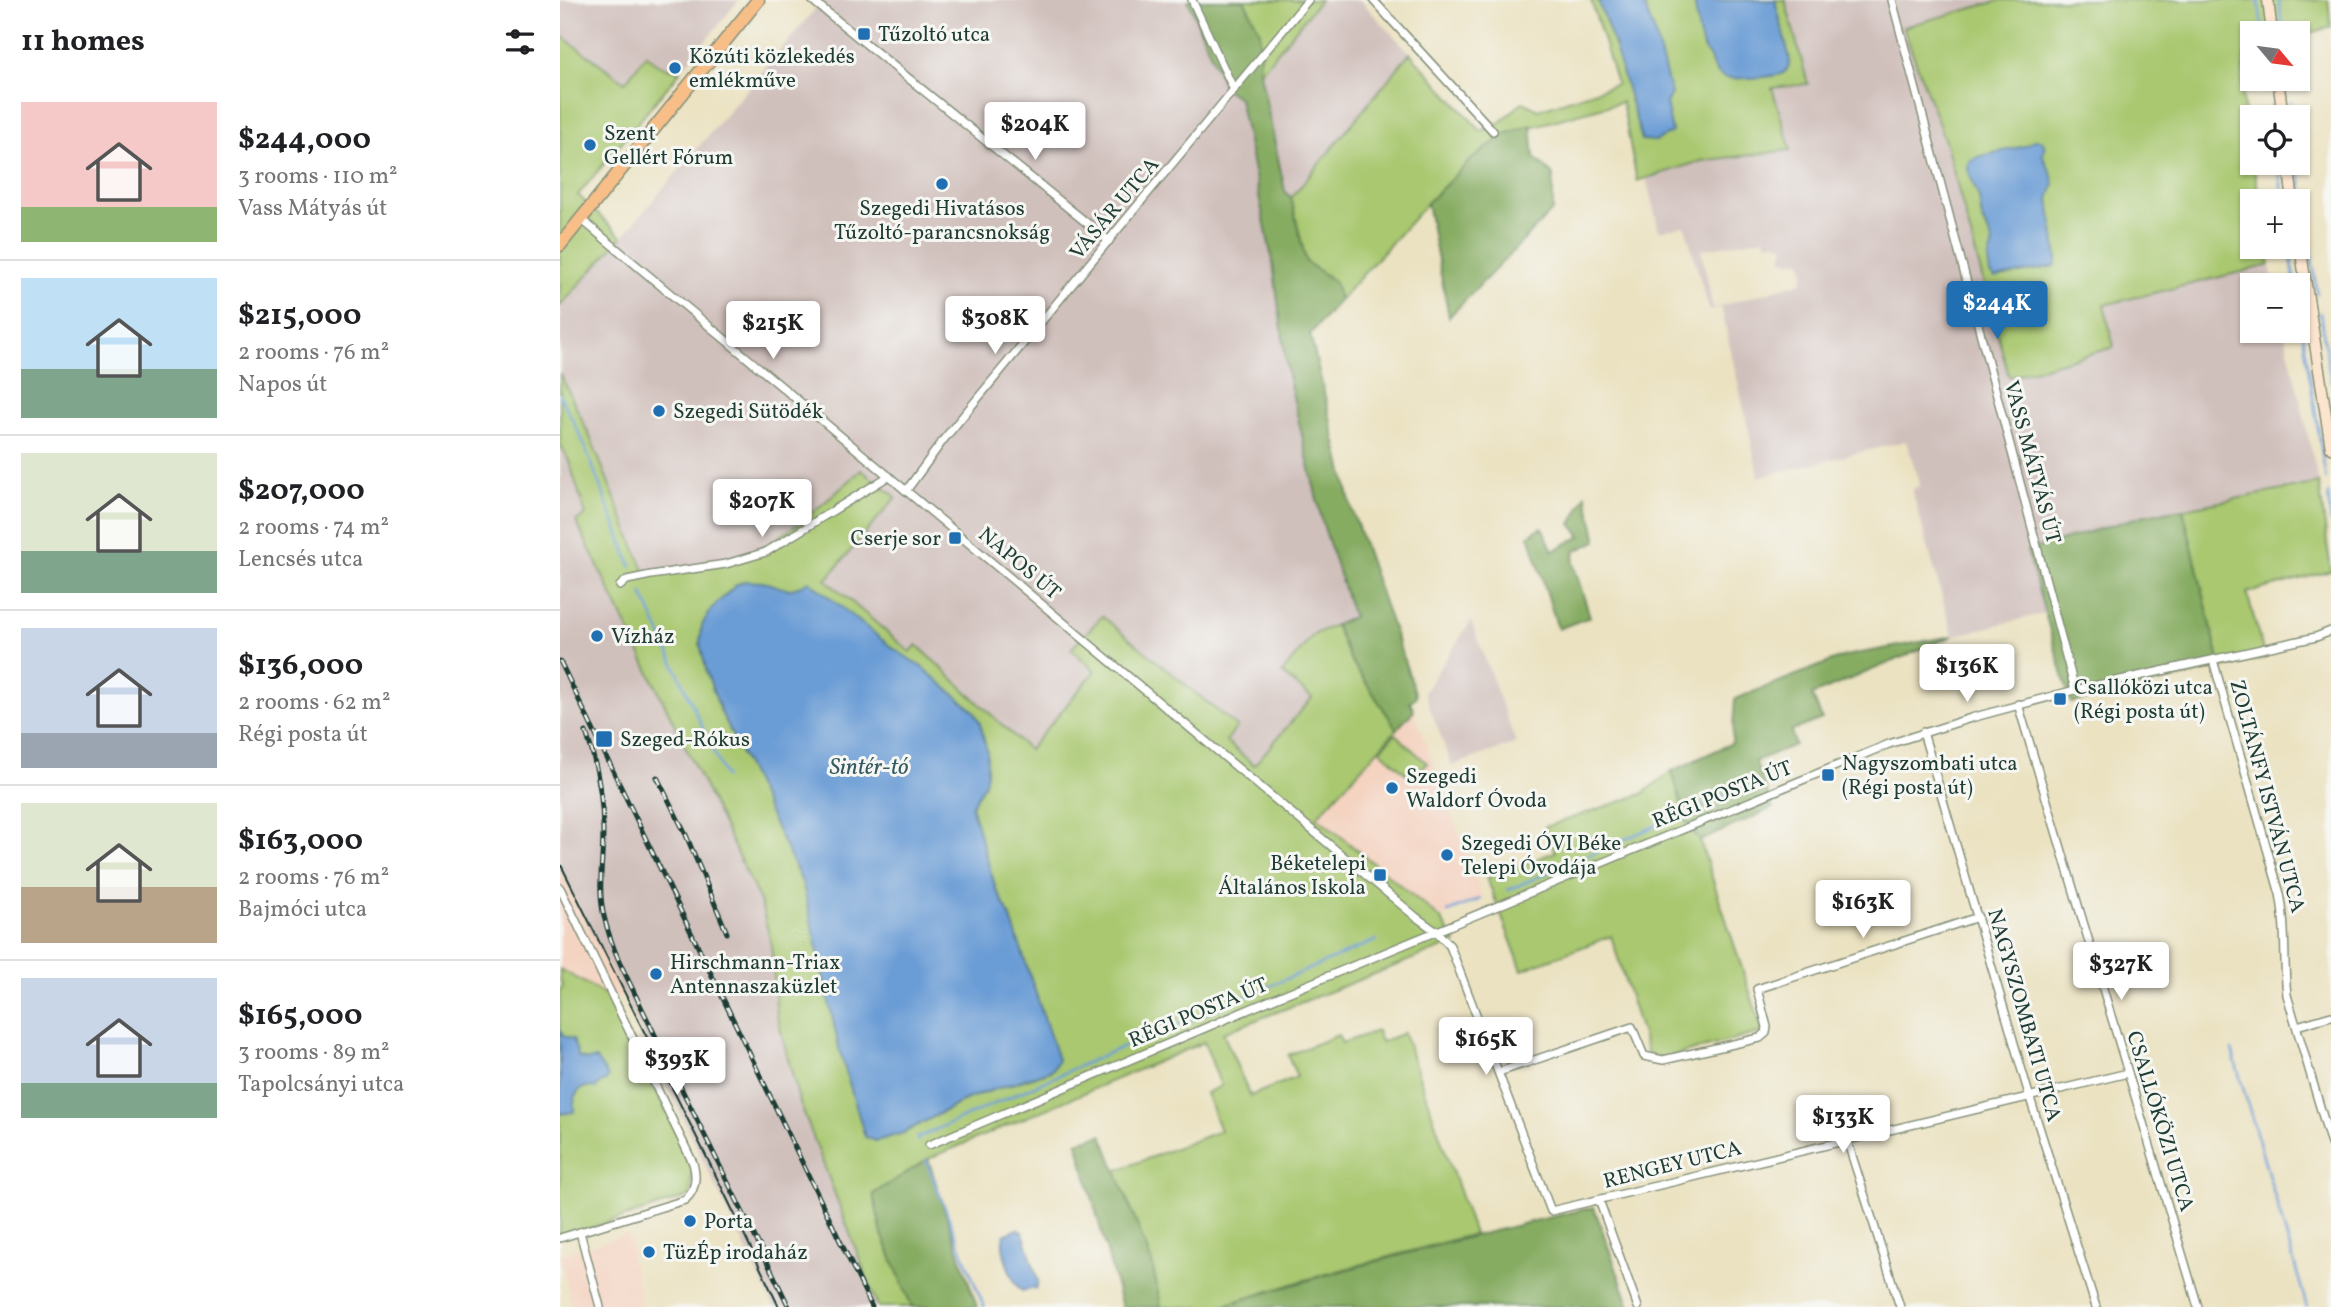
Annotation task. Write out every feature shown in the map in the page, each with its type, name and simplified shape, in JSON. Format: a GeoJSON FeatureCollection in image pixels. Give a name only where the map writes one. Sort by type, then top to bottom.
{"type":"FeatureCollection","features":[{"type":"Feature","properties":{"kind":"main road"},"geometry":{"type":"LineString","coordinates":[[560,245],[758,0]]}},
{"type":"Feature","properties":{"kind":"street"},"geometry":{"type":"LineString","coordinates":[[812,0],[1109,241]]}},
{"type":"Feature","properties":{"kind":"street"},"geometry":{"type":"LineString","coordinates":[[1192,0],[1234,90],[1308,0]]}},
{"type":"Feature","properties":{"kind":"street"},"geometry":{"type":"LineString","coordinates":[[1373,0],[1493,131]]}},
{"type":"Feature","properties":{"kind":"street","name":"VASS MÁTYÁS ÚT"},"geometry":{"type":"LineString","coordinates":[[1892,0],[2075,690]]}},
{"type":"Feature","properties":{"kind":"street"},"geometry":{"type":"LineString","coordinates":[[2268,0],[2271,21]]}},
{"type":"Feature","properties":{"kind":"street","name":"VÁSÁR UTCA"},"geometry":{"type":"LineString","coordinates":[[906,491],[944,439],[1234,90]]}},
{"type":"Feature","properties":{"kind":"street","name":"NAPOS ÚT"},"geometry":{"type":"LineString","coordinates":[[581,219],[1437,932]]}},
{"type":"Feature","properties":{"kind":"street"},"geometry":{"type":"LineString","coordinates":[[2302,259],[2331,448]]}},
{"type":"Feature","properties":{"kind":"street"},"geometry":{"type":"LineString","coordinates":[[624,583],[651,575],[738,562],[766,552],[889,476]]}},
{"type":"Feature","properties":{"kind":"street","name":"RÉGI POSTA ÚT"},"geometry":{"type":"LineString","coordinates":[[2316,638],[2331,631]]}},
{"type":"Feature","properties":{"kind":"street","name":"RÉGI POSTA ÚT"},"geometry":{"type":"LineString","coordinates":[[929,1145],[1697,822],[1923,732],[2075,690],[2331,637]]}},
{"type":"Feature","properties":{"kind":"street","name":"ZOLTÁNFY ISTVÁN UTCA"},"geometry":{"type":"LineString","coordinates":[[2213,660],[2280,894],[2285,926],[2286,984],[2331,1144]]}},
{"type":"Feature","properties":{"kind":"street","name":"CSALLÓKÖZI UTCA"},"geometry":{"type":"LineString","coordinates":[[2018,704],[2198,1307]]}},
{"type":"Feature","properties":{"kind":"street","name":"NAGYSZOMBATI UTCA"},"geometry":{"type":"LineString","coordinates":[[1923,732],[2030,1098],[2096,1307]]}},
{"type":"Feature","properties":{"kind":"street"},"geometry":{"type":"LineString","coordinates":[[560,888],[693,1163],[695,1184],[685,1200],[560,1238]]}},
{"type":"Feature","properties":{"kind":"street"},"geometry":{"type":"LineString","coordinates":[[1437,932],[1450,946],[1499,1072],[1632,1027],[1644,1056],[1663,1060],[1760,1038],[1766,1033],[1767,1027],[1757,989],[1978,918]]}},
{"type":"Feature","properties":{"kind":"street"},"geometry":{"type":"LineString","coordinates":[[2297,1026],[2331,1016]]}},
{"type":"Feature","properties":{"kind":"street","name":"RENGEY UTCA"},"geometry":{"type":"LineString","coordinates":[[1499,1072],[1552,1211],[2128,1073]]}},
{"type":"Feature","properties":{"kind":"street"},"geometry":{"type":"LineString","coordinates":[[1847,1140],[1900,1307]]}},
{"type":"Feature","properties":{"kind":"street"},"geometry":{"type":"LineString","coordinates":[[1599,1200],[1637,1307]]}},
{"type":"Feature","properties":{"kind":"street"},"geometry":{"type":"LineString","coordinates":[[580,1232],[600,1307]]}},
{"type":"Feature","properties":{"kind":"shaded area"},"geometry":{"type":"Polygon","coordinates":[[[560,0],[739,0],[680,72],[659,65],[626,82],[560,35],[560,0]]]}},
{"type":"Feature","properties":{"kind":"shaded area"},"geometry":{"type":"Polygon","coordinates":[[[820,0],[1188,0],[1225,89],[1239,98],[1273,264],[1288,375],[1322,521],[1354,618],[1313,635],[1282,673],[1313,698],[1254,766],[1225,741],[1236,727],[1155,658],[1095,671],[1029,750],[917,646],[911,653],[826,580],[896,497],[861,470],[825,504],[764,545],[733,560],[645,574],[591,439],[560,373],[560,306],[622,237],[812,13],[820,0]]]}},
{"type":"Feature","properties":{"kind":"shaded area"},"geometry":{"type":"Polygon","coordinates":[[[1320,0],[1360,0],[1410,53],[1291,198],[1285,191],[1260,73],[1320,0]]]}},
{"type":"Feature","properties":{"kind":"shaded area"},"geometry":{"type":"Polygon","coordinates":[[[1785,0],[2002,0],[1903,27],[1946,144],[2104,305],[2270,265],[2272,273],[2240,273],[2240,343],[2287,343],[2319,483],[2145,515],[2028,551],[2046,613],[1953,636],[1912,490],[1920,485],[1906,441],[1759,477],[1721,307],[1709,310],[1685,226],[1659,231],[1646,178],[1701,161],[1791,150],[1772,87],[1808,84],[1785,0]],[[1764,238],[1701,250],[1713,308],[1802,282],[1804,271],[1801,261],[1782,258],[1785,246],[1775,242],[1767,243],[1764,238]]]}},
{"type":"Feature","properties":{"kind":"shaded area"},"geometry":{"type":"Polygon","coordinates":[[[560,444],[569,461],[587,515],[576,522],[760,901],[771,942],[777,1016],[799,1100],[878,1307],[774,1307],[560,869],[560,444]]]}},
{"type":"Feature","properties":{"kind":"shaded area"},"geometry":{"type":"Polygon","coordinates":[[[1471,621],[1516,743],[1452,766],[1424,692],[1471,621]]]}},
{"type":"Feature","properties":{"kind":"shaded area","name":"Szegedi Waldorf Óvoda"},"geometry":{"type":"Polygon","coordinates":[[[1414,711],[1483,899],[1440,918],[1316,817],[1414,711]]]}},
{"type":"Feature","properties":{"kind":"shaded area"},"geometry":{"type":"Polygon","coordinates":[[[560,869],[624,997],[606,995],[560,969],[560,869]]]}},
{"type":"Feature","properties":{"kind":"shaded area"},"geometry":{"type":"Polygon","coordinates":[[[628,1234],[630,1255],[643,1307],[572,1307],[560,1255],[628,1234]]]}},
{"type":"Feature","properties":{"kind":"green space"},"geometry":{"type":"Polygon","coordinates":[[[1188,0],[1244,0],[1260,32],[1260,73],[1285,191],[1291,198],[1306,262],[1334,281],[1340,300],[1310,334],[1352,510],[1416,695],[1410,701],[1414,711],[1397,729],[1350,659],[1335,625],[1353,617],[1322,521],[1288,375],[1273,264],[1239,98],[1225,89],[1188,0]]]}},
{"type":"Feature","properties":{"kind":"green space"},"geometry":{"type":"Polygon","coordinates":[[[1244,0],[1320,0],[1260,73],[1260,32],[1244,0]]]}},
{"type":"Feature","properties":{"kind":"green space"},"geometry":{"type":"Polygon","coordinates":[[[1591,0],[1598,0],[1614,44],[1672,132],[1666,103],[1671,94],[1654,31],[1642,0],[1694,0],[1703,48],[1713,67],[1789,56],[1775,0],[1785,0],[1808,84],[1772,88],[1791,150],[1701,161],[1637,181],[1622,102],[1505,134],[1470,161],[1427,203],[1340,300],[1334,281],[1306,262],[1291,198],[1410,53],[1481,131],[1498,124],[1523,102],[1538,110],[1617,84],[1591,0]]]}},
{"type":"Feature","properties":{"kind":"green space"},"geometry":{"type":"Polygon","coordinates":[[[2002,0],[2328,0],[2331,27],[2310,33],[2310,21],[2240,21],[2240,91],[2243,91],[2244,105],[2240,105],[2240,175],[2255,175],[2258,189],[2240,189],[2240,259],[2269,259],[2270,265],[2104,305],[2114,347],[2009,377],[1946,144],[1903,27],[2002,0]],[[2034,140],[2025,146],[1981,156],[1980,210],[1993,244],[1989,264],[2001,277],[2055,266],[2057,260],[2049,199],[2051,173],[2043,152],[2034,140]]]}},
{"type":"Feature","properties":{"kind":"green space","name":"Szent Gellért Fórum"},"geometry":{"type":"Polygon","coordinates":[[[560,35],[625,82],[646,55],[659,65],[680,72],[578,195],[622,237],[560,306],[560,35]]]}},
{"type":"Feature","properties":{"kind":"green space"},"geometry":{"type":"Polygon","coordinates":[[[1531,125],[1534,157],[1553,175],[1553,210],[1449,317],[1427,203],[1470,161],[1505,134],[1531,125]]]}},
{"type":"Feature","properties":{"kind":"green space"},"geometry":{"type":"Polygon","coordinates":[[[560,373],[591,439],[645,573],[711,564],[748,554],[800,522],[861,470],[896,497],[826,580],[910,652],[917,645],[1029,750],[1095,671],[1071,649],[1102,616],[1237,727],[1226,741],[1254,765],[1312,698],[1282,673],[1313,635],[1335,625],[1350,659],[1397,729],[1317,817],[1440,918],[1456,942],[1223,1033],[1250,1096],[1297,1077],[1288,1055],[1338,1035],[1342,1043],[1377,1031],[1381,1042],[1404,1033],[1474,1234],[1308,1279],[1218,1307],[1161,1307],[1152,1263],[1115,1171],[1220,1131],[1206,1093],[1221,1086],[1204,1042],[928,1159],[874,1194],[882,1234],[912,1307],[878,1307],[799,1100],[777,1016],[771,942],[760,901],[576,521],[586,515],[569,461],[560,444],[560,373]],[[744,581],[725,595],[702,625],[700,644],[721,712],[803,884],[840,1051],[876,1141],[903,1133],[969,1098],[1052,1071],[1058,1060],[1010,916],[996,889],[971,805],[985,783],[923,668],[795,589],[780,590],[744,581]]]}},
{"type":"Feature","properties":{"kind":"green space"},"geometry":{"type":"Polygon","coordinates":[[[2319,483],[2331,571],[2247,593],[2265,658],[2221,668],[2183,509],[2319,483]]]}},
{"type":"Feature","properties":{"kind":"green space"},"geometry":{"type":"Polygon","coordinates":[[[1586,495],[1597,541],[1575,551],[1573,563],[1590,617],[1558,629],[1529,535],[1542,527],[1553,551],[1581,536],[1571,524],[1586,495]]]}},
{"type":"Feature","properties":{"kind":"green space"},"geometry":{"type":"Polygon","coordinates":[[[2183,509],[2221,668],[2071,703],[2027,551],[2145,515],[2183,509]]]}},
{"type":"Feature","properties":{"kind":"green space"},"geometry":{"type":"Polygon","coordinates":[[[1953,636],[1812,695],[1822,719],[1791,731],[1795,745],[1755,761],[1773,808],[1700,841],[1687,824],[1672,771],[1732,743],[1735,699],[1845,656],[1953,636]]]}},
{"type":"Feature","properties":{"kind":"green space"},"geometry":{"type":"Polygon","coordinates":[[[1395,734],[1427,763],[1412,779],[1380,750],[1395,734]]]}},
{"type":"Feature","properties":{"kind":"green space"},"geometry":{"type":"Polygon","coordinates":[[[1672,771],[1687,824],[1700,841],[1763,1032],[1664,1058],[1648,1054],[1611,936],[1522,970],[1487,878],[1555,852],[1545,827],[1642,794],[1672,771]]]}},
{"type":"Feature","properties":{"kind":"green space"},"geometry":{"type":"Polygon","coordinates":[[[560,969],[606,995],[693,1163],[690,1196],[560,1238],[560,1114],[565,1111],[579,1088],[588,1086],[586,1060],[578,1057],[573,1039],[563,1036],[560,1028],[560,989],[563,987],[560,969]]]}},
{"type":"Feature","properties":{"kind":"green space"},"geometry":{"type":"Polygon","coordinates":[[[1102,1135],[1152,1263],[1161,1307],[1122,1307],[1077,1142],[1102,1135]]]}},
{"type":"Feature","properties":{"kind":"green space"},"geometry":{"type":"Polygon","coordinates":[[[928,1159],[977,1307],[912,1307],[882,1234],[873,1194],[928,1159]]]}},
{"type":"Feature","properties":{"kind":"green space"},"geometry":{"type":"Polygon","coordinates":[[[1594,1207],[1630,1307],[1218,1307],[1405,1254],[1594,1207]]]}},
{"type":"Feature","properties":{"kind":"water"},"geometry":{"type":"Polygon","coordinates":[[[1598,0],[1642,0],[1654,31],[1671,94],[1666,103],[1672,132],[1656,141],[1642,140],[1598,0]]]}},
{"type":"Feature","properties":{"kind":"water"},"geometry":{"type":"Polygon","coordinates":[[[1694,0],[1775,0],[1790,59],[1787,69],[1781,74],[1760,77],[1732,78],[1719,74],[1704,50],[1694,0]]]}},
{"type":"Feature","properties":{"kind":"water"},"geometry":{"type":"Polygon","coordinates":[[[2034,140],[2041,140],[2044,144],[2043,157],[2054,184],[2049,199],[2057,260],[2055,266],[1995,278],[1990,274],[1988,261],[1993,243],[1982,218],[1979,198],[1968,164],[1972,159],[2025,146],[2034,140]]]}},
{"type":"Feature","properties":{"kind":"water","name":"Sintér-tó"},"geometry":{"type":"Polygon","coordinates":[[[744,581],[764,582],[788,589],[809,581],[890,646],[923,668],[974,711],[987,751],[987,772],[985,783],[971,806],[996,889],[1010,916],[1058,1060],[1052,1070],[969,1098],[903,1133],[876,1141],[865,1137],[840,1052],[803,884],[721,712],[700,644],[702,625],[711,609],[736,585],[744,581]]]}},
{"type":"Feature","properties":{"kind":"water"},"geometry":{"type":"Polygon","coordinates":[[[560,1028],[563,1036],[573,1039],[578,1057],[596,1059],[608,1076],[606,1081],[596,1088],[580,1089],[574,1101],[574,1112],[560,1114],[560,1028]]]}},
{"type":"Feature","properties":{"kind":"water"},"geometry":{"type":"Polygon","coordinates":[[[1017,1229],[1023,1232],[1038,1281],[1036,1288],[1022,1291],[1011,1273],[1003,1248],[1004,1235],[1017,1229]]]}},
{"type":"Feature","properties":{"kind":"waterway"},"geometry":{"type":"LineString","coordinates":[[2258,0],[2261,21]]}},
{"type":"Feature","properties":{"kind":"waterway"},"geometry":{"type":"LineString","coordinates":[[2279,0],[2282,21]]}},
{"type":"Feature","properties":{"kind":"waterway"},"geometry":{"type":"LineString","coordinates":[[2280,175],[2282,189]]}},
{"type":"Feature","properties":{"kind":"waterway"},"geometry":{"type":"LineString","coordinates":[[2300,175],[2302,189]]}},
{"type":"Feature","properties":{"kind":"waterway"},"geometry":{"type":"LineString","coordinates":[[2310,247],[2317,294]]}},
{"type":"Feature","properties":{"kind":"waterway"},"geometry":{"type":"LineString","coordinates":[[2292,259],[2293,273]]}},
{"type":"Feature","properties":{"kind":"waterway"},"geometry":{"type":"LineString","coordinates":[[2320,313],[2331,381]]}},
{"type":"Feature","properties":{"kind":"waterway"},"geometry":{"type":"LineString","coordinates":[[2304,343],[2326,479]]}},
{"type":"Feature","properties":{"kind":"waterway"},"geometry":{"type":"LineString","coordinates":[[560,395],[582,439],[631,566]]}},
{"type":"Feature","properties":{"kind":"waterway"},"geometry":{"type":"LineString","coordinates":[[2328,494],[2331,523]]}},
{"type":"Feature","properties":{"kind":"waterway"},"geometry":{"type":"LineString","coordinates":[[642,593],[725,777]]}},
{"type":"Feature","properties":{"kind":"waterway"},"geometry":{"type":"LineString","coordinates":[[1508,890],[1745,787]]}},
{"type":"Feature","properties":{"kind":"waterway"},"geometry":{"type":"LineString","coordinates":[[1448,912],[1480,899]]}},
{"type":"Feature","properties":{"kind":"waterway"},"geometry":{"type":"LineString","coordinates":[[918,1141],[917,1138],[1156,1032],[1191,1020],[1377,940]]}},
{"type":"Feature","properties":{"kind":"waterway"},"geometry":{"type":"LineString","coordinates":[[2232,1050],[2307,1307]]}},
{"type":"Feature","properties":{"kind":"waterway"},"geometry":{"type":"LineString","coordinates":[[926,1160],[984,1307]]}},
{"type":"Feature","properties":{"kind":"tram line"},"geometry":{"type":"LineString","coordinates":[[560,863],[779,1307]]}},
{"type":"Feature","properties":{"kind":"railway"},"geometry":{"type":"LineString","coordinates":[[560,661],[872,1307]]}},
{"type":"Feature","properties":{"kind":"railway"},"geometry":{"type":"LineString","coordinates":[[586,732],[601,794],[602,902],[613,945],[789,1307]]}},
{"type":"Feature","properties":{"kind":"railway"},"geometry":{"type":"LineString","coordinates":[[657,777],[686,835],[727,933]]}},
{"type":"Feature","properties":{"kind":"place","name":"Tűzoltó utca"},"geometry":{"type":"Point","coordinates":[864,34]}},
{"type":"Feature","properties":{"kind":"place","name":"Közúti közlekedés emlékműve"},"geometry":{"type":"Point","coordinates":[675,68]}},
{"type":"Feature","properties":{"kind":"place","name":"Szent Gellért Fórum"},"geometry":{"type":"Point","coordinates":[590,145]}},
{"type":"Feature","properties":{"kind":"place","name":"Szegedi Hivatásos Tűzoltó-parancsnokság"},"geometry":{"type":"Point","coordinates":[942,184]}},
{"type":"Feature","properties":{"kind":"place","name":"Szegedi Sütödék"},"geometry":{"type":"Point","coordinates":[659,411]}},
{"type":"Feature","properties":{"kind":"place","name":"Cserje sor"},"geometry":{"type":"Point","coordinates":[955,538]}},
{"type":"Feature","properties":{"kind":"place","name":"Vízház"},"geometry":{"type":"Point","coordinates":[597,636]}},
{"type":"Feature","properties":{"kind":"place","name":"Csallóközi utca (Régi posta út)"},"geometry":{"type":"Point","coordinates":[2060,699]}},
{"type":"Feature","properties":{"kind":"place","name":"Szeged-Rókus"},"geometry":{"type":"Point","coordinates":[604,739]}},
{"type":"Feature","properties":{"kind":"place","name":"Nagyszombati utca (Régi posta út)"},"geometry":{"type":"Point","coordinates":[1828,775]}},
{"type":"Feature","properties":{"kind":"place","name":"Szegedi Waldorf Óvoda"},"geometry":{"type":"Point","coordinates":[1392,788]}},
{"type":"Feature","properties":{"kind":"place","name":"Szegedi ÓVI Béke Telepi Óvodája"},"geometry":{"type":"Point","coordinates":[1447,855]}},
{"type":"Feature","properties":{"kind":"place","name":"Béketelepi Általános Iskola"},"geometry":{"type":"Point","coordinates":[1380,875]}},
{"type":"Feature","properties":{"kind":"place","name":"Hirschmann-Triax Antennaszaküzlet"},"geometry":{"type":"Point","coordinates":[656,974]}},
{"type":"Feature","properties":{"kind":"place","name":"Porta"},"geometry":{"type":"Point","coordinates":[690,1221]}},
{"type":"Feature","properties":{"kind":"place","name":"TüzÉp irodaház"},"geometry":{"type":"Point","coordinates":[649,1252]}}]}
